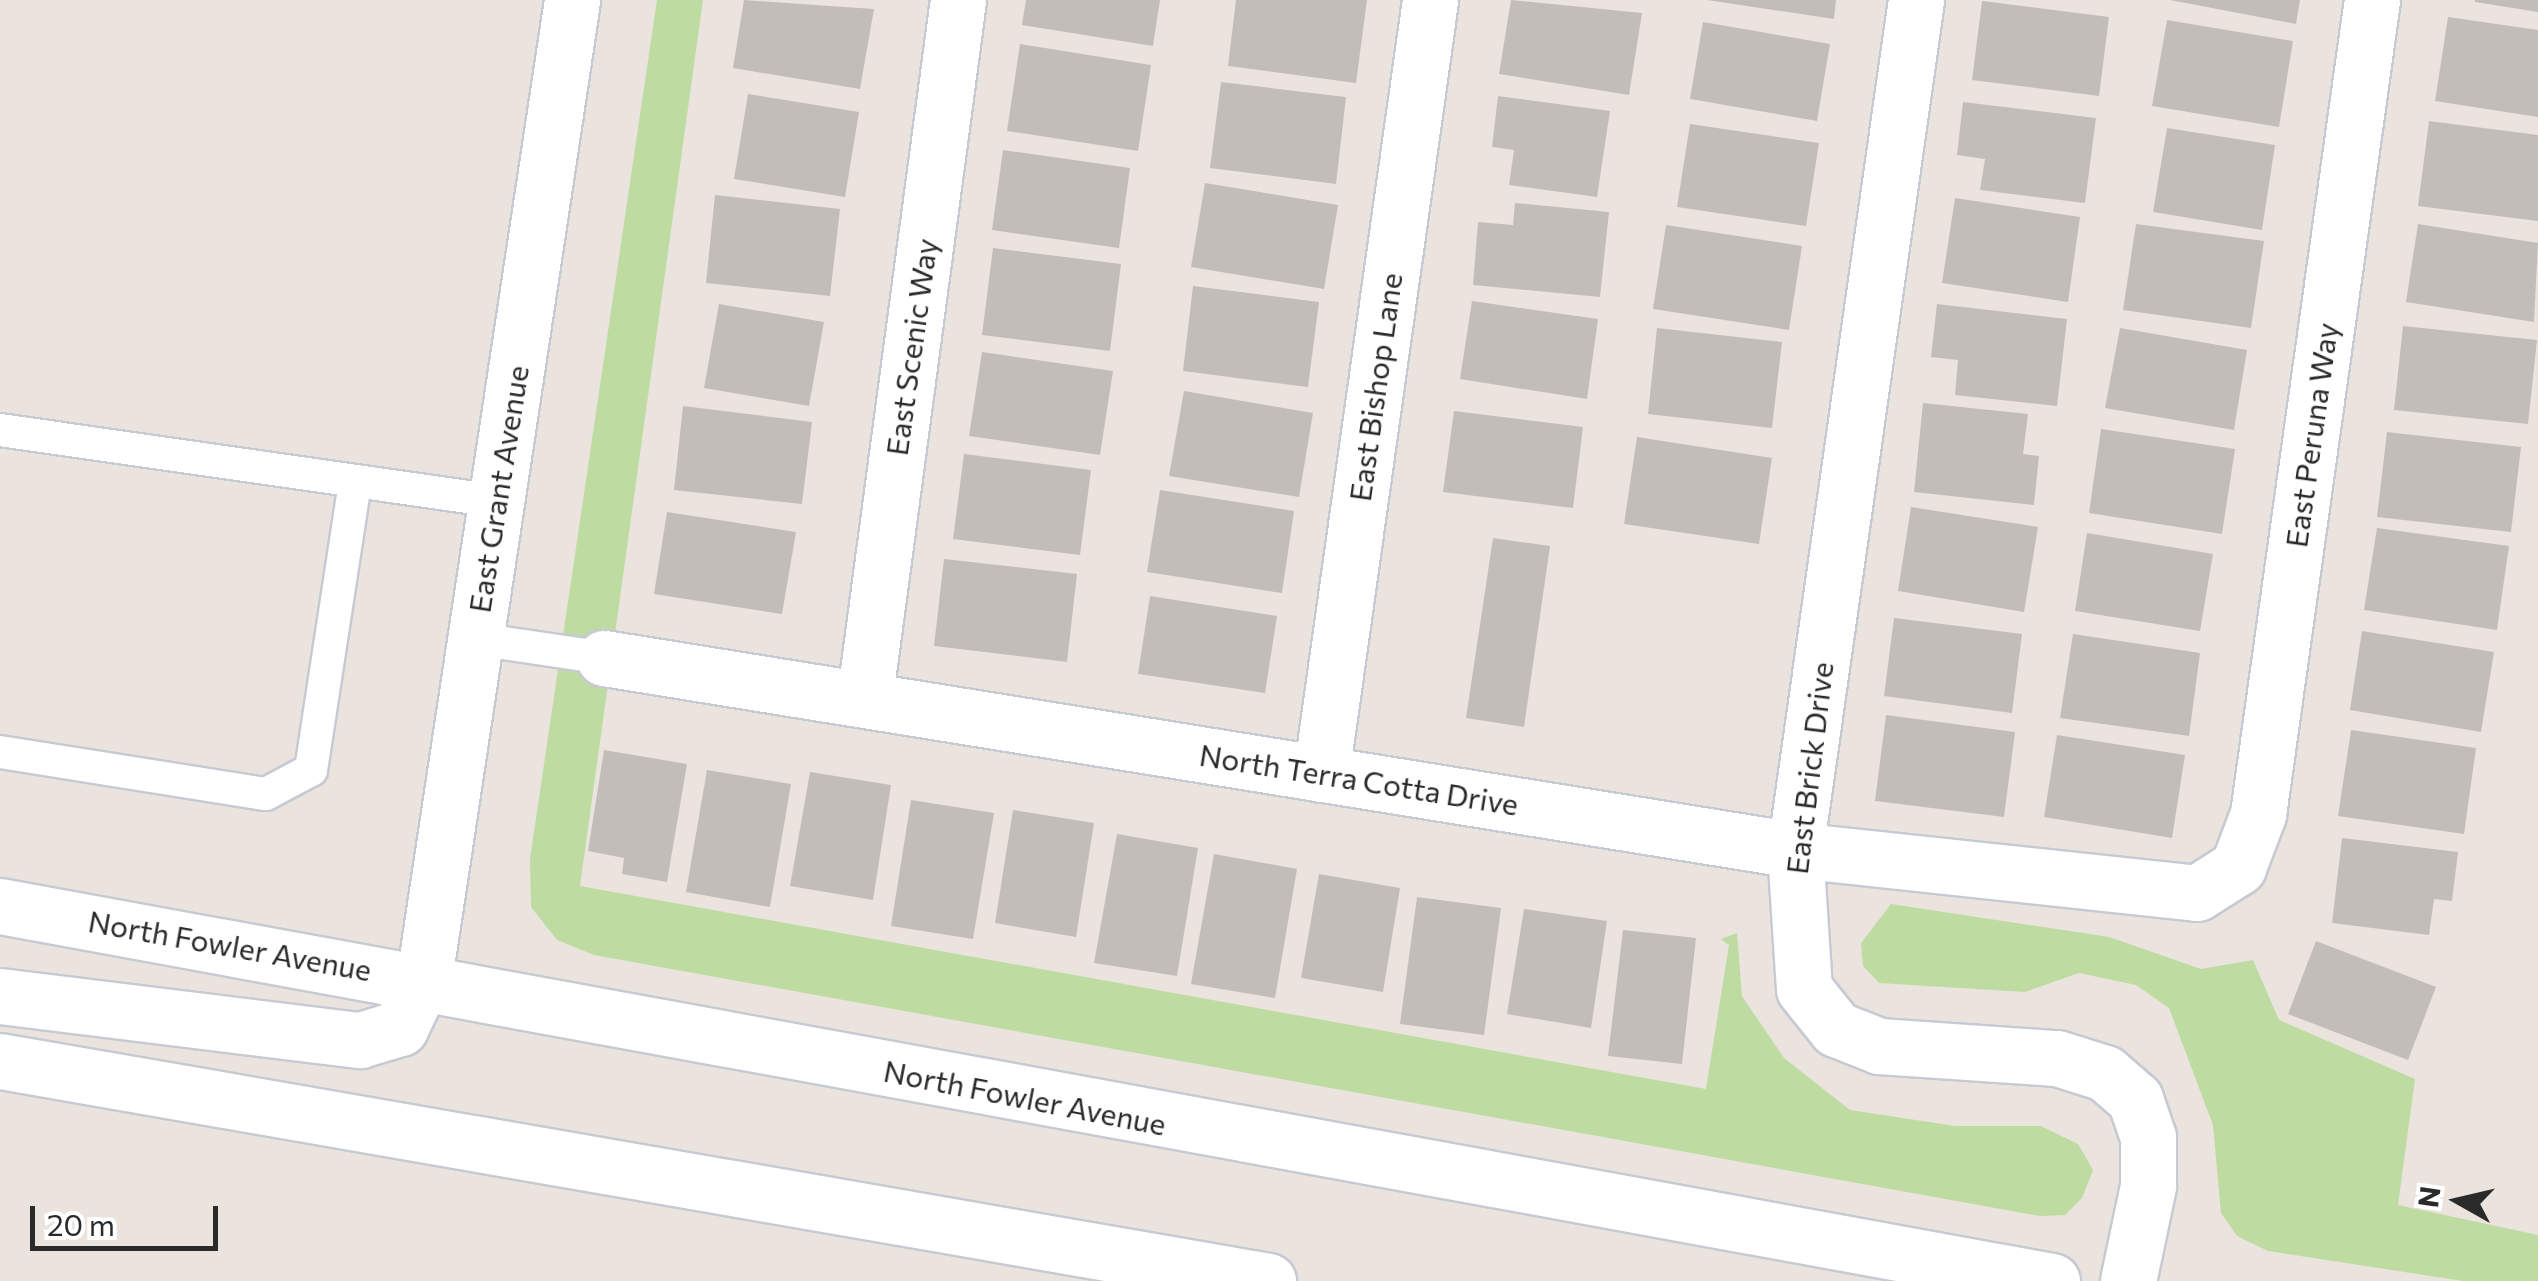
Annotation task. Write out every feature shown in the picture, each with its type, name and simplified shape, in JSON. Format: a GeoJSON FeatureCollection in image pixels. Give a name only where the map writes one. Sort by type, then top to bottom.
{"type":"FeatureCollection","features":[{"type":"Feature","properties":{"kind":"street","name":"East Grant Avenue"},"geometry":{"type":"LineString","coordinates":[[0,996],[360,1040],[400,1028],[424,978],[572,0]]}},
{"type":"Feature","properties":{"kind":"street","name":"East Scenic Way"},"geometry":{"type":"LineString","coordinates":[[865,694],[958,0]]}},
{"type":"Feature","properties":{"kind":"street","name":"East Bishop Lane"},"geometry":{"type":"LineString","coordinates":[[1321,774],[1430,0]]}},
{"type":"Feature","properties":{"kind":"street","name":"East Brick Drive"},"geometry":{"type":"LineString","coordinates":[[1916,0],[1795,850],[1804,989],[1836,1029],[1879,1046],[2057,1058],[2104,1073],[2134,1099],[2148,1137],[2148,1186],[2128,1281]]}},
{"type":"Feature","properties":{"kind":"street","name":"East Peruna Way"},"geometry":{"type":"LineString","coordinates":[[2238,867],[2258,814],[2372,0]]}},
{"type":"Feature","properties":{"kind":"street","name":"North Terra Cotta Drive"},"geometry":{"type":"LineString","coordinates":[[604,658],[865,694],[1321,774],[1795,850],[2197,893],[2238,867]]}},
{"type":"Feature","properties":{"kind":"street","name":"North Fowler Avenue"},"geometry":{"type":"LineString","coordinates":[[0,906],[424,978],[1020,1097],[2052,1281]]}},
{"type":"Feature","properties":{"kind":"street"},"geometry":{"type":"LineString","coordinates":[[0,1061],[1268,1281]]}},
{"type":"Feature","properties":{"kind":"lane"},"geometry":{"type":"LineString","coordinates":[[0,430],[496,501]]}},
{"type":"Feature","properties":{"kind":"lane"},"geometry":{"type":"LineString","coordinates":[[0,752],[266,794],[311,770],[355,481]]}},
{"type":"Feature","properties":{"kind":"lane","name":"North Terra Cotta Drive"},"geometry":{"type":"LineString","coordinates":[[476,639],[604,658]]}},
{"type":"Feature","properties":{"kind":"green space"},"geometry":{"type":"Polygon","coordinates":[[[657,0],[703,0],[580,886],[1706,1089],[1729,945],[1721,939],[1737,933],[1742,996],[1784,1058],[1850,1110],[1955,1126],[2041,1126],[2078,1144],[2093,1170],[2082,1198],[2065,1215],[2040,1216],[594,955],[557,940],[531,907],[530,859],[657,0]]]}},
{"type":"Feature","properties":{"kind":"green space"},"geometry":{"type":"Polygon","coordinates":[[[1891,904],[2109,937],[2201,969],[2253,960],[2279,1020],[2415,1079],[2398,1205],[2538,1235],[2538,1281],[2463,1281],[2268,1251],[2237,1236],[2221,1213],[2213,1125],[2169,1008],[2136,985],[2079,973],[2025,992],[1879,983],[1863,966],[1861,943],[1891,904]]]}},
{"type":"Feature","properties":{"kind":"building"},"geometry":{"type":"Polygon","coordinates":[[[744,0],[874,9],[860,89],[733,68],[744,0]]]}},
{"type":"Feature","properties":{"kind":"building"},"geometry":{"type":"Polygon","coordinates":[[[1026,0],[1160,0],[1153,46],[1022,25],[1026,0]]]}},
{"type":"Feature","properties":{"kind":"building"},"geometry":{"type":"Polygon","coordinates":[[[1236,0],[1367,0],[1356,83],[1228,66],[1236,0]]]}},
{"type":"Feature","properties":{"kind":"building"},"geometry":{"type":"Polygon","coordinates":[[[1511,0],[1642,13],[1629,95],[1499,74],[1511,0]]]}},
{"type":"Feature","properties":{"kind":"building"},"geometry":{"type":"Polygon","coordinates":[[[1707,0],[1836,0],[1834,19],[1707,0]]]}},
{"type":"Feature","properties":{"kind":"building"},"geometry":{"type":"Polygon","coordinates":[[[2170,0],[2300,0],[2296,24],[2170,0]]]}},
{"type":"Feature","properties":{"kind":"building"},"geometry":{"type":"Polygon","coordinates":[[[2538,0],[2538,12],[2475,2],[2538,0]]]}},
{"type":"Feature","properties":{"kind":"building"},"geometry":{"type":"Polygon","coordinates":[[[1982,1],[2109,17],[2099,96],[1972,80],[1982,1]]]}},
{"type":"Feature","properties":{"kind":"building"},"geometry":{"type":"Polygon","coordinates":[[[2448,17],[2538,30],[2538,117],[2435,101],[2448,17]]]}},
{"type":"Feature","properties":{"kind":"building"},"geometry":{"type":"Polygon","coordinates":[[[2167,20],[2293,41],[2279,127],[2152,106],[2167,20]]]}},
{"type":"Feature","properties":{"kind":"building"},"geometry":{"type":"Polygon","coordinates":[[[1703,22],[1830,44],[1817,121],[1690,99],[1703,22]]]}},
{"type":"Feature","properties":{"kind":"building"},"geometry":{"type":"Polygon","coordinates":[[[1020,44],[1151,65],[1138,151],[1007,131],[1020,44]]]}},
{"type":"Feature","properties":{"kind":"building"},"geometry":{"type":"Polygon","coordinates":[[[1221,82],[1346,97],[1336,184],[1210,168],[1221,82]]]}},
{"type":"Feature","properties":{"kind":"building"},"geometry":{"type":"Polygon","coordinates":[[[748,94],[859,112],[845,197],[734,179],[748,94]]]}},
{"type":"Feature","properties":{"kind":"building"},"geometry":{"type":"Polygon","coordinates":[[[1498,96],[1610,111],[1597,197],[1509,185],[1514,150],[1492,147],[1498,96]]]}},
{"type":"Feature","properties":{"kind":"building"},"geometry":{"type":"Polygon","coordinates":[[[1963,102],[2096,118],[2085,203],[1980,190],[1985,159],[1957,155],[1963,102]]]}},
{"type":"Feature","properties":{"kind":"building"},"geometry":{"type":"Polygon","coordinates":[[[2429,121],[2538,135],[2538,221],[2418,206],[2429,121]]]}},
{"type":"Feature","properties":{"kind":"building"},"geometry":{"type":"Polygon","coordinates":[[[1690,124],[1819,143],[1806,226],[1677,207],[1690,124]]]}},
{"type":"Feature","properties":{"kind":"building"},"geometry":{"type":"Polygon","coordinates":[[[2167,128],[2275,145],[2262,230],[2153,212],[2167,128]]]}},
{"type":"Feature","properties":{"kind":"building"},"geometry":{"type":"Polygon","coordinates":[[[1003,150],[1130,168],[1119,248],[992,230],[1003,150]]]}},
{"type":"Feature","properties":{"kind":"building"},"geometry":{"type":"Polygon","coordinates":[[[1205,183],[1338,205],[1324,289],[1191,267],[1205,183]]]}},
{"type":"Feature","properties":{"kind":"building"},"geometry":{"type":"Polygon","coordinates":[[[715,195],[840,209],[830,296],[706,283],[715,195]]]}},
{"type":"Feature","properties":{"kind":"building"},"geometry":{"type":"Polygon","coordinates":[[[1955,198],[2080,217],[2068,302],[1942,283],[1955,198]]]}},
{"type":"Feature","properties":{"kind":"building"},"geometry":{"type":"Polygon","coordinates":[[[1515,203],[1609,212],[1600,297],[1473,285],[1478,222],[1513,225],[1515,203]]]}},
{"type":"Feature","properties":{"kind":"building"},"geometry":{"type":"Polygon","coordinates":[[[2136,224],[2264,241],[2251,328],[2123,310],[2136,224]]]}},
{"type":"Feature","properties":{"kind":"building"},"geometry":{"type":"Polygon","coordinates":[[[2418,224],[2538,243],[2534,322],[2406,302],[2418,224]]]}},
{"type":"Feature","properties":{"kind":"building"},"geometry":{"type":"Polygon","coordinates":[[[1666,225],[1802,246],[1789,330],[1653,309],[1666,225]]]}},
{"type":"Feature","properties":{"kind":"building"},"geometry":{"type":"Polygon","coordinates":[[[993,248],[1121,264],[1110,351],[982,335],[993,248]]]}},
{"type":"Feature","properties":{"kind":"building"},"geometry":{"type":"Polygon","coordinates":[[[1193,286],[1319,302],[1308,387],[1183,371],[1193,286]]]}},
{"type":"Feature","properties":{"kind":"building"},"geometry":{"type":"Polygon","coordinates":[[[1472,301],[1598,319],[1587,399],[1460,379],[1472,301]]]}},
{"type":"Feature","properties":{"kind":"building"},"geometry":{"type":"Polygon","coordinates":[[[719,304],[824,322],[809,406],[704,388],[719,304]]]}},
{"type":"Feature","properties":{"kind":"building"},"geometry":{"type":"Polygon","coordinates":[[[1937,304],[2067,319],[2057,406],[1955,395],[1958,360],[1931,357],[1937,304]]]}},
{"type":"Feature","properties":{"kind":"building"},"geometry":{"type":"Polygon","coordinates":[[[2403,326],[2537,340],[2528,424],[2394,410],[2403,326]]]}},
{"type":"Feature","properties":{"kind":"building"},"geometry":{"type":"Polygon","coordinates":[[[1657,328],[1782,342],[1772,428],[1648,414],[1657,328]]]}},
{"type":"Feature","properties":{"kind":"building"},"geometry":{"type":"Polygon","coordinates":[[[2120,328],[2247,350],[2234,430],[2105,408],[2120,328]]]}},
{"type":"Feature","properties":{"kind":"building"},"geometry":{"type":"Polygon","coordinates":[[[982,352],[1113,371],[1100,455],[969,436],[982,352]]]}},
{"type":"Feature","properties":{"kind":"building"},"geometry":{"type":"Polygon","coordinates":[[[1184,391],[1313,413],[1299,497],[1169,476],[1184,391]]]}},
{"type":"Feature","properties":{"kind":"building"},"geometry":{"type":"Polygon","coordinates":[[[1923,403],[2028,414],[2023,454],[2039,456],[2034,505],[1914,492],[1923,403]]]}},
{"type":"Feature","properties":{"kind":"building"},"geometry":{"type":"Polygon","coordinates":[[[683,406],[812,422],[802,504],[674,490],[683,406]]]}},
{"type":"Feature","properties":{"kind":"building"},"geometry":{"type":"Polygon","coordinates":[[[1454,411],[1583,427],[1573,508],[1443,492],[1454,411]]]}},
{"type":"Feature","properties":{"kind":"building"},"geometry":{"type":"Polygon","coordinates":[[[2101,429],[2235,449],[2222,534],[2089,513],[2101,429]]]}},
{"type":"Feature","properties":{"kind":"building"},"geometry":{"type":"Polygon","coordinates":[[[2387,432],[2521,447],[2511,532],[2377,517],[2387,432]]]}},
{"type":"Feature","properties":{"kind":"building"},"geometry":{"type":"Polygon","coordinates":[[[1637,437],[1772,458],[1759,544],[1624,524],[1637,437]]]}},
{"type":"Feature","properties":{"kind":"building"},"geometry":{"type":"Polygon","coordinates":[[[964,454],[1091,470],[1080,555],[953,539],[964,454]]]}},
{"type":"Feature","properties":{"kind":"building"},"geometry":{"type":"Polygon","coordinates":[[[1160,490],[1294,511],[1282,593],[1147,572],[1160,490]]]}},
{"type":"Feature","properties":{"kind":"building"},"geometry":{"type":"Polygon","coordinates":[[[1911,507],[2038,527],[2024,612],[1898,591],[1911,507]]]}},
{"type":"Feature","properties":{"kind":"building"},"geometry":{"type":"Polygon","coordinates":[[[667,512],[796,532],[782,614],[654,594],[667,512]]]}},
{"type":"Feature","properties":{"kind":"building"},"geometry":{"type":"Polygon","coordinates":[[[2377,528],[2509,546],[2497,630],[2364,610],[2377,528]]]}},
{"type":"Feature","properties":{"kind":"building"},"geometry":{"type":"Polygon","coordinates":[[[2087,533],[2213,554],[2200,631],[2075,611],[2087,533]]]}},
{"type":"Feature","properties":{"kind":"building"},"geometry":{"type":"Polygon","coordinates":[[[1493,538],[1550,546],[1524,727],[1466,718],[1493,538]]]}},
{"type":"Feature","properties":{"kind":"building"},"geometry":{"type":"Polygon","coordinates":[[[944,559],[1077,574],[1067,662],[934,646],[944,559]]]}},
{"type":"Feature","properties":{"kind":"building"},"geometry":{"type":"Polygon","coordinates":[[[1150,596],[1277,616],[1265,693],[1138,674],[1150,596]]]}},
{"type":"Feature","properties":{"kind":"building"},"geometry":{"type":"Polygon","coordinates":[[[1894,618],[2022,634],[2012,713],[1884,696],[1894,618]]]}},
{"type":"Feature","properties":{"kind":"building"},"geometry":{"type":"Polygon","coordinates":[[[2362,631],[2494,652],[2481,732],[2350,710],[2362,631]]]}},
{"type":"Feature","properties":{"kind":"building"},"geometry":{"type":"Polygon","coordinates":[[[2073,634],[2200,653],[2189,736],[2060,718],[2073,634]]]}},
{"type":"Feature","properties":{"kind":"building"},"geometry":{"type":"Polygon","coordinates":[[[1886,715],[2015,732],[2004,817],[1875,801],[1886,715]]]}},
{"type":"Feature","properties":{"kind":"building"},"geometry":{"type":"Polygon","coordinates":[[[2351,730],[2476,748],[2464,834],[2338,816],[2351,730]]]}},
{"type":"Feature","properties":{"kind":"building"},"geometry":{"type":"Polygon","coordinates":[[[2057,735],[2185,755],[2172,838],[2044,817],[2057,735]]]}},
{"type":"Feature","properties":{"kind":"building"},"geometry":{"type":"Polygon","coordinates":[[[604,750],[687,764],[667,882],[622,874],[624,858],[588,851],[604,750]]]}},
{"type":"Feature","properties":{"kind":"building"},"geometry":{"type":"Polygon","coordinates":[[[707,770],[791,784],[770,907],[686,892],[707,770]]]}},
{"type":"Feature","properties":{"kind":"building"},"geometry":{"type":"Polygon","coordinates":[[[810,772],[891,785],[873,900],[790,886],[810,772]]]}},
{"type":"Feature","properties":{"kind":"building"},"geometry":{"type":"Polygon","coordinates":[[[911,800],[994,813],[973,939],[891,926],[911,800]]]}},
{"type":"Feature","properties":{"kind":"building"},"geometry":{"type":"Polygon","coordinates":[[[1013,810],[1094,823],[1076,937],[995,923],[1013,810]]]}},
{"type":"Feature","properties":{"kind":"building"},"geometry":{"type":"Polygon","coordinates":[[[1117,834],[1198,848],[1177,976],[1094,963],[1117,834]]]}},
{"type":"Feature","properties":{"kind":"building"},"geometry":{"type":"Polygon","coordinates":[[[2342,838],[2458,852],[2452,901],[2434,899],[2429,935],[2332,923],[2342,838]]]}},
{"type":"Feature","properties":{"kind":"building"},"geometry":{"type":"Polygon","coordinates":[[[1214,854],[1297,869],[1275,998],[1191,984],[1214,854]]]}},
{"type":"Feature","properties":{"kind":"building"},"geometry":{"type":"Polygon","coordinates":[[[1319,874],[1400,888],[1383,992],[1301,978],[1319,874]]]}},
{"type":"Feature","properties":{"kind":"building"},"geometry":{"type":"Polygon","coordinates":[[[1417,897],[1501,908],[1484,1035],[1400,1024],[1417,897]]]}},
{"type":"Feature","properties":{"kind":"building"},"geometry":{"type":"Polygon","coordinates":[[[1524,909],[1607,921],[1591,1028],[1507,1014],[1524,909]]]}},
{"type":"Feature","properties":{"kind":"building"},"geometry":{"type":"Polygon","coordinates":[[[1623,930],[1696,938],[1682,1064],[1608,1056],[1623,930]]]}},
{"type":"Feature","properties":{"kind":"building"},"geometry":{"type":"Polygon","coordinates":[[[2316,941],[2436,987],[2408,1060],[2288,1014],[2316,941]]]}}]}
